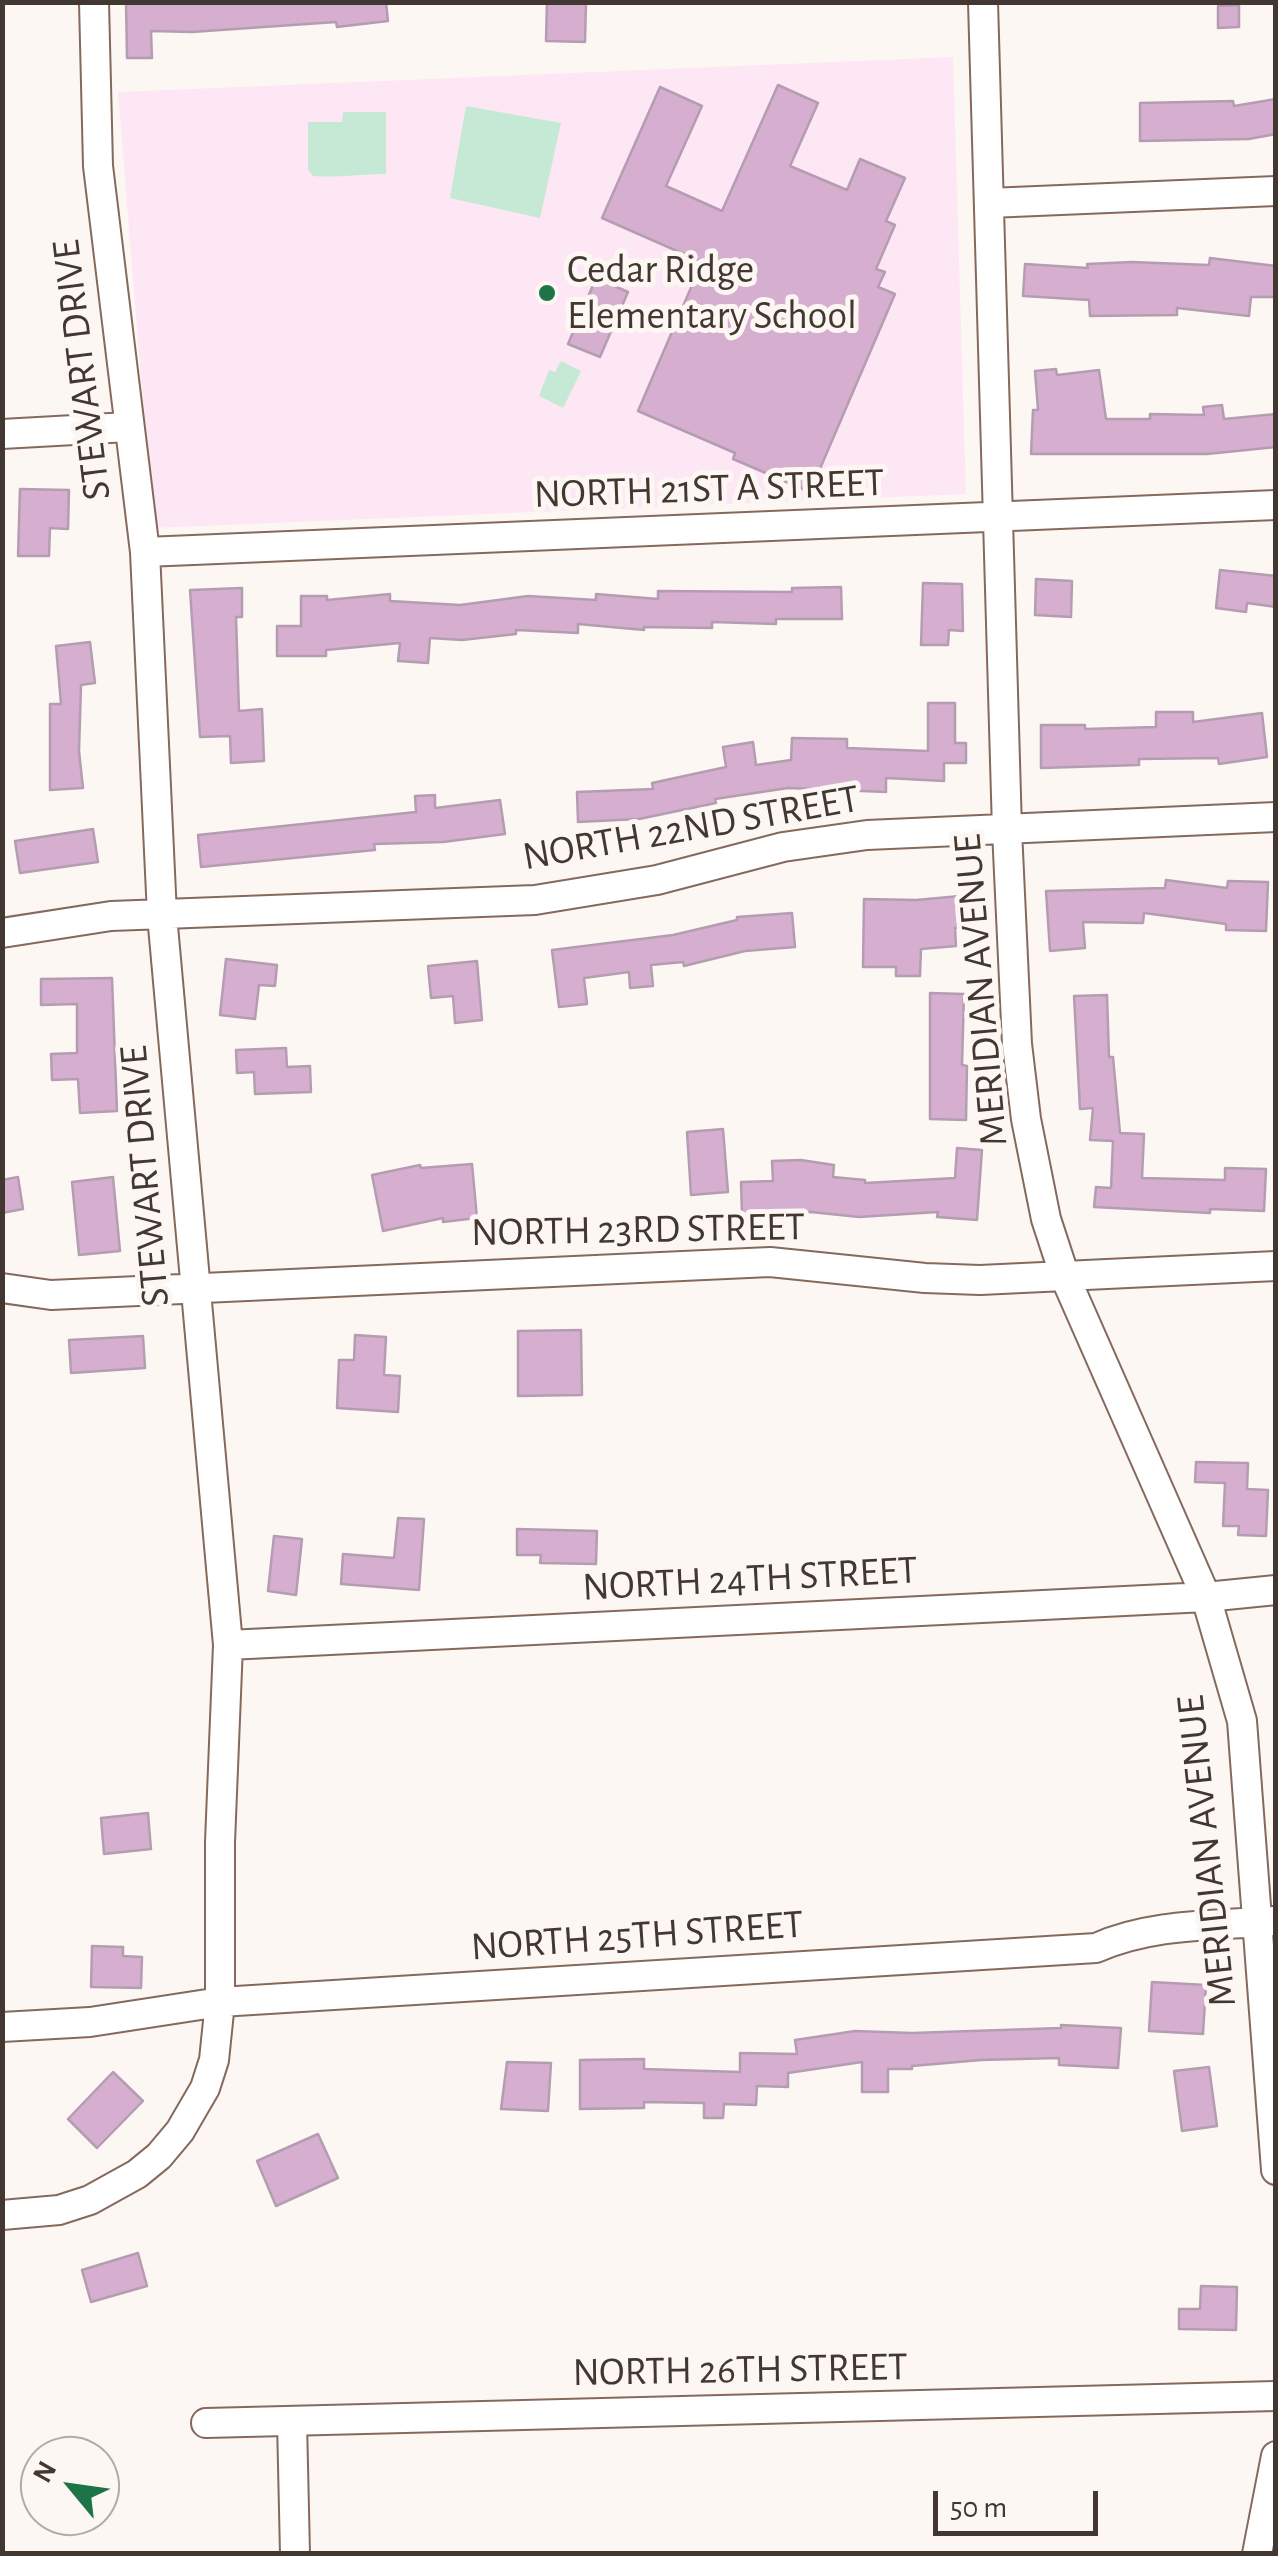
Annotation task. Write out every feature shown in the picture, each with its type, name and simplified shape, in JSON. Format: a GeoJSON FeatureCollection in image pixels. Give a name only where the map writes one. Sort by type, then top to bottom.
{"type":"FeatureCollection","features":[{"type":"Feature","properties":{"kind":"street","name":"STEWART DRIVE"},"geometry":{"type":"LineString","coordinates":[[2,2216],[59,2210],[90,2200],[138,2174],[159,2156],[180,2131],[205,2088],[218,2036],[220,2002],[220,1842],[228,1644],[162,914],[144,552],[98,166],[94,2]]}},
{"type":"Feature","properties":{"kind":"street","name":"MERIDIAN AVENUE"},"geometry":{"type":"LineString","coordinates":[[983,2],[1007,830],[1017,1044],[1026,1119],[1046,1219],[1065,1276],[1206,1597],[1242,1721],[1266,1921],[1276,2170]]}},
{"type":"Feature","properties":{"kind":"street"},"geometry":{"type":"LineString","coordinates":[[989,203],[1276,190]]}},
{"type":"Feature","properties":{"kind":"street"},"geometry":{"type":"LineString","coordinates":[[2,434],[128,427]]}},
{"type":"Feature","properties":{"kind":"street","name":"NORTH 21ST A STREET"},"geometry":{"type":"LineString","coordinates":[[144,552],[1276,505]]}},
{"type":"Feature","properties":{"kind":"street","name":"NORTH 22ND STREET"},"geometry":{"type":"LineString","coordinates":[[2,933],[111,916],[535,900],[657,880],[783,847],[866,836],[1276,817]]}},
{"type":"Feature","properties":{"kind":"street","name":"NORTH 23RD STREET"},"geometry":{"type":"LineString","coordinates":[[2,1288],[51,1295],[770,1262],[980,1280],[1276,1266]]}},
{"type":"Feature","properties":{"kind":"street","name":"NORTH 24TH STREET"},"geometry":{"type":"LineString","coordinates":[[228,1644],[1206,1597],[1276,1590]]}},
{"type":"Feature","properties":{"kind":"street","name":"NORTH 25TH STREET"},"geometry":{"type":"LineString","coordinates":[[2,2028],[90,2022],[220,2002],[1096,1948],[1160,1930],[1266,1921]]}},
{"type":"Feature","properties":{"kind":"street","name":"NORTH 26TH STREET"},"geometry":{"type":"LineString","coordinates":[[206,2423],[1276,2396]]}},
{"type":"Feature","properties":{"kind":"street"},"geometry":{"type":"LineString","coordinates":[[292,2421],[295,2554]]}},
{"type":"Feature","properties":{"kind":"street"},"geometry":{"type":"LineString","coordinates":[[1257,2554],[1276,2456]]}},
{"type":"Feature","properties":{"kind":"shaded area","name":"Cedar Ridge Elementary School"},"geometry":{"type":"Polygon","coordinates":[[[953,57],[966,494],[153,528],[118,92],[953,57]]]}},
{"type":"Feature","properties":{"kind":"green space"},"geometry":{"type":"Polygon","coordinates":[[[466,106],[561,123],[540,218],[450,198],[466,106]]]}},
{"type":"Feature","properties":{"kind":"green space"},"geometry":{"type":"Polygon","coordinates":[[[343,112],[386,112],[386,174],[313,176],[308,170],[308,122],[342,122],[343,112]]]}},
{"type":"Feature","properties":{"kind":"green space"},"geometry":{"type":"Polygon","coordinates":[[[561,361],[581,371],[563,408],[539,396],[549,370],[555,372],[561,361]]]}},
{"type":"Feature","properties":{"kind":"building"},"geometry":{"type":"Polygon","coordinates":[[[386,2],[388,21],[337,27],[336,22],[151,31],[152,58],[127,58],[126,3],[386,2]]]}},
{"type":"Feature","properties":{"kind":"building"},"geometry":{"type":"Polygon","coordinates":[[[547,2],[586,2],[585,42],[546,41],[547,2]]]}},
{"type":"Feature","properties":{"kind":"building"},"geometry":{"type":"Polygon","coordinates":[[[1239,5],[1239,27],[1218,28],[1218,6],[1239,5]]]}},
{"type":"Feature","properties":{"kind":"building","name":"Cedar Ridge Elementary School"},"geometry":{"type":"Polygon","coordinates":[[[778,85],[818,103],[790,166],[847,190],[860,159],[905,178],[886,221],[895,225],[876,269],[885,272],[878,287],[895,294],[810,492],[733,459],[735,453],[638,411],[702,262],[602,218],[660,87],[702,106],[666,186],[722,211],[778,85]]]}},
{"type":"Feature","properties":{"kind":"building"},"geometry":{"type":"Polygon","coordinates":[[[1276,99],[1276,134],[1249,139],[1140,141],[1140,103],[1233,101],[1234,106],[1276,99]]]}},
{"type":"Feature","properties":{"kind":"building"},"geometry":{"type":"Polygon","coordinates":[[[1210,258],[1276,266],[1276,297],[1251,297],[1249,316],[1177,308],[1177,315],[1090,316],[1089,300],[1023,296],[1025,264],[1088,268],[1087,264],[1132,262],[1209,265],[1210,258]]]}},
{"type":"Feature","properties":{"kind":"building"},"geometry":{"type":"Polygon","coordinates":[[[596,278],[628,292],[600,357],[568,344],[596,278]]]}},
{"type":"Feature","properties":{"kind":"building"},"geometry":{"type":"Polygon","coordinates":[[[1056,369],[1057,375],[1099,370],[1106,419],[1150,419],[1150,414],[1204,415],[1203,407],[1222,405],[1224,419],[1276,414],[1276,447],[1207,454],[1031,454],[1033,410],[1038,410],[1035,371],[1056,369]]]}},
{"type":"Feature","properties":{"kind":"building"},"geometry":{"type":"Polygon","coordinates":[[[20,489],[69,490],[68,529],[50,528],[49,556],[18,556],[20,489]]]}},
{"type":"Feature","properties":{"kind":"building"},"geometry":{"type":"Polygon","coordinates":[[[1220,570],[1276,576],[1276,607],[1247,603],[1246,612],[1216,608],[1220,570]]]}},
{"type":"Feature","properties":{"kind":"building"},"geometry":{"type":"Polygon","coordinates":[[[1036,579],[1072,581],[1071,617],[1035,615],[1036,579]]]}},
{"type":"Feature","properties":{"kind":"building"},"geometry":{"type":"Polygon","coordinates":[[[923,583],[962,584],[963,631],[949,630],[948,645],[921,645],[923,583]]]}},
{"type":"Feature","properties":{"kind":"building"},"geometry":{"type":"Polygon","coordinates":[[[841,587],[842,619],[776,619],[776,624],[712,622],[712,628],[644,630],[578,624],[578,633],[516,630],[516,634],[462,640],[430,638],[428,663],[398,661],[400,643],[326,650],[326,656],[277,656],[277,626],[301,626],[301,596],[327,596],[327,600],[390,594],[390,601],[460,605],[528,596],[596,600],[596,594],[658,599],[658,591],[792,592],[792,588],[841,587]]]}},
{"type":"Feature","properties":{"kind":"building"},"geometry":{"type":"Polygon","coordinates":[[[242,588],[242,617],[236,617],[239,711],[262,709],[264,761],[231,763],[230,736],[200,737],[190,590],[242,588]]]}},
{"type":"Feature","properties":{"kind":"building"},"geometry":{"type":"Polygon","coordinates":[[[90,642],[95,683],[81,685],[79,751],[83,788],[50,790],[50,704],[61,704],[56,646],[90,642]]]}},
{"type":"Feature","properties":{"kind":"building"},"geometry":{"type":"Polygon","coordinates":[[[928,703],[955,703],[955,743],[966,743],[966,763],[944,763],[944,781],[886,778],[886,792],[788,788],[715,799],[716,803],[639,819],[578,822],[577,792],[653,789],[652,783],[726,767],[723,747],[753,742],[756,765],[791,760],[792,738],[847,739],[847,748],[928,751],[928,703]]]}},
{"type":"Feature","properties":{"kind":"building"},"geometry":{"type":"Polygon","coordinates":[[[1156,712],[1193,712],[1193,722],[1262,713],[1267,757],[1219,764],[1218,758],[1139,759],[1139,765],[1041,768],[1041,725],[1085,725],[1085,729],[1156,727],[1156,712]]]}},
{"type":"Feature","properties":{"kind":"building"},"geometry":{"type":"Polygon","coordinates":[[[435,795],[435,808],[500,800],[505,834],[443,842],[374,844],[375,850],[201,867],[198,835],[416,812],[415,796],[435,795]]]}},
{"type":"Feature","properties":{"kind":"building"},"geometry":{"type":"Polygon","coordinates":[[[93,829],[98,862],[20,873],[15,841],[93,829]]]}},
{"type":"Feature","properties":{"kind":"building"},"geometry":{"type":"Polygon","coordinates":[[[1166,880],[1227,888],[1228,881],[1268,882],[1266,931],[1226,930],[1226,924],[1144,913],[1143,923],[1083,922],[1085,948],[1050,951],[1046,891],[1165,888],[1166,880]]]}},
{"type":"Feature","properties":{"kind":"building"},"geometry":{"type":"Polygon","coordinates":[[[971,895],[974,926],[955,928],[956,946],[921,949],[920,976],[896,976],[896,967],[863,967],[864,899],[971,895]]]}},
{"type":"Feature","properties":{"kind":"building"},"geometry":{"type":"Polygon","coordinates":[[[792,913],[795,947],[745,951],[684,966],[683,962],[651,965],[653,986],[630,988],[629,972],[584,978],[587,1004],[559,1007],[552,950],[673,935],[737,917],[792,913]]]}},
{"type":"Feature","properties":{"kind":"building"},"geometry":{"type":"Polygon","coordinates":[[[226,959],[277,965],[275,986],[259,985],[255,1019],[220,1015],[226,959]]]}},
{"type":"Feature","properties":{"kind":"building"},"geometry":{"type":"Polygon","coordinates":[[[477,961],[482,1020],[455,1023],[453,996],[431,998],[428,966],[477,961]]]}},
{"type":"Feature","properties":{"kind":"building"},"geometry":{"type":"Polygon","coordinates":[[[112,978],[117,1111],[80,1113],[78,1079],[52,1080],[51,1054],[77,1053],[77,1004],[41,1005],[41,979],[112,978]]]}},
{"type":"Feature","properties":{"kind":"building"},"geometry":{"type":"Polygon","coordinates":[[[930,993],[964,994],[962,1065],[967,1066],[966,1120],[930,1119],[930,993]]]}},
{"type":"Feature","properties":{"kind":"building"},"geometry":{"type":"Polygon","coordinates":[[[1107,995],[1109,1057],[1113,1057],[1120,1133],[1144,1134],[1142,1178],[1225,1180],[1225,1168],[1266,1169],[1264,1211],[1210,1209],[1210,1213],[1094,1207],[1096,1187],[1111,1188],[1113,1141],[1090,1140],[1093,1108],[1080,1109],[1074,996],[1107,995]]]}},
{"type":"Feature","properties":{"kind":"building"},"geometry":{"type":"Polygon","coordinates":[[[286,1048],[287,1067],[310,1066],[311,1092],[255,1094],[254,1072],[237,1073],[236,1050],[286,1048]]]}},
{"type":"Feature","properties":{"kind":"building"},"geometry":{"type":"Polygon","coordinates":[[[723,1129],[728,1192],[691,1195],[687,1132],[723,1129]]]}},
{"type":"Feature","properties":{"kind":"building"},"geometry":{"type":"Polygon","coordinates":[[[957,1148],[982,1150],[977,1220],[937,1217],[938,1212],[859,1217],[811,1212],[742,1215],[741,1182],[773,1181],[772,1161],[834,1165],[833,1177],[865,1183],[955,1178],[957,1148]]]}},
{"type":"Feature","properties":{"kind":"building"},"geometry":{"type":"Polygon","coordinates":[[[472,1164],[477,1218],[443,1222],[443,1218],[383,1231],[372,1175],[420,1165],[421,1168],[472,1164]]]}},
{"type":"Feature","properties":{"kind":"building"},"geometry":{"type":"Polygon","coordinates":[[[18,1177],[23,1209],[2,1213],[2,1180],[18,1177]]]}},
{"type":"Feature","properties":{"kind":"building"},"geometry":{"type":"Polygon","coordinates":[[[113,1177],[120,1251],[79,1255],[72,1182],[113,1177]]]}},
{"type":"Feature","properties":{"kind":"building"},"geometry":{"type":"Polygon","coordinates":[[[581,1330],[582,1395],[518,1396],[518,1331],[581,1330]]]}},
{"type":"Feature","properties":{"kind":"building"},"geometry":{"type":"Polygon","coordinates":[[[355,1335],[386,1337],[384,1375],[400,1376],[398,1412],[337,1408],[339,1360],[354,1360],[355,1335]]]}},
{"type":"Feature","properties":{"kind":"building"},"geometry":{"type":"Polygon","coordinates":[[[143,1336],[145,1368],[71,1373],[69,1340],[143,1336]]]}},
{"type":"Feature","properties":{"kind":"building"},"geometry":{"type":"Polygon","coordinates":[[[1196,1462],[1248,1463],[1247,1489],[1268,1490],[1266,1536],[1238,1535],[1239,1526],[1223,1526],[1225,1483],[1195,1482],[1196,1462]]]}},
{"type":"Feature","properties":{"kind":"building"},"geometry":{"type":"Polygon","coordinates":[[[398,1518],[424,1519],[419,1590],[341,1584],[343,1554],[394,1558],[398,1518]]]}},
{"type":"Feature","properties":{"kind":"building"},"geometry":{"type":"Polygon","coordinates":[[[517,1529],[597,1531],[596,1564],[540,1563],[541,1555],[517,1555],[517,1529]]]}},
{"type":"Feature","properties":{"kind":"building"},"geometry":{"type":"Polygon","coordinates":[[[274,1536],[302,1539],[296,1595],[268,1591],[274,1536]]]}},
{"type":"Feature","properties":{"kind":"building"},"geometry":{"type":"Polygon","coordinates":[[[148,1813],[151,1849],[104,1854],[101,1818],[148,1813]]]}},
{"type":"Feature","properties":{"kind":"building"},"geometry":{"type":"Polygon","coordinates":[[[92,1946],[123,1947],[123,1956],[142,1957],[141,1988],[91,1987],[92,1946]]]}},
{"type":"Feature","properties":{"kind":"building"},"geometry":{"type":"Polygon","coordinates":[[[1152,1982],[1206,1985],[1203,2034],[1149,2031],[1152,1982]]]}},
{"type":"Feature","properties":{"kind":"building"},"geometry":{"type":"Polygon","coordinates":[[[1061,2025],[1121,2028],[1118,2068],[1059,2065],[1059,2058],[912,2066],[888,2069],[888,2092],[862,2092],[862,2062],[788,2073],[788,2087],[757,2086],[756,2105],[724,2104],[723,2118],[704,2118],[704,2103],[644,2102],[644,2108],[580,2109],[580,2060],[644,2059],[644,2069],[740,2072],[740,2053],[797,2054],[795,2040],[855,2031],[912,2033],[1061,2025]]]}},
{"type":"Feature","properties":{"kind":"building"},"geometry":{"type":"Polygon","coordinates":[[[507,2062],[551,2063],[548,2111],[501,2109],[507,2062]]]}},
{"type":"Feature","properties":{"kind":"building"},"geometry":{"type":"Polygon","coordinates":[[[1209,2067],[1217,2126],[1182,2131],[1174,2071],[1209,2067]]]}},
{"type":"Feature","properties":{"kind":"building"},"geometry":{"type":"Polygon","coordinates":[[[113,2072],[143,2101],[97,2148],[68,2119],[113,2072]]]}},
{"type":"Feature","properties":{"kind":"building"},"geometry":{"type":"Polygon","coordinates":[[[318,2134],[338,2178],[276,2206],[257,2161],[318,2134]]]}},
{"type":"Feature","properties":{"kind":"building"},"geometry":{"type":"Polygon","coordinates":[[[138,2253],[147,2286],[91,2302],[82,2270],[138,2253]]]}},
{"type":"Feature","properties":{"kind":"building"},"geometry":{"type":"Polygon","coordinates":[[[1201,2286],[1237,2287],[1236,2330],[1179,2329],[1179,2309],[1200,2309],[1201,2286]]]}},
{"type":"Feature","properties":{"kind":"place","name":"Cedar Ridge Elementary School"},"geometry":{"type":"Point","coordinates":[547,293]}}]}
